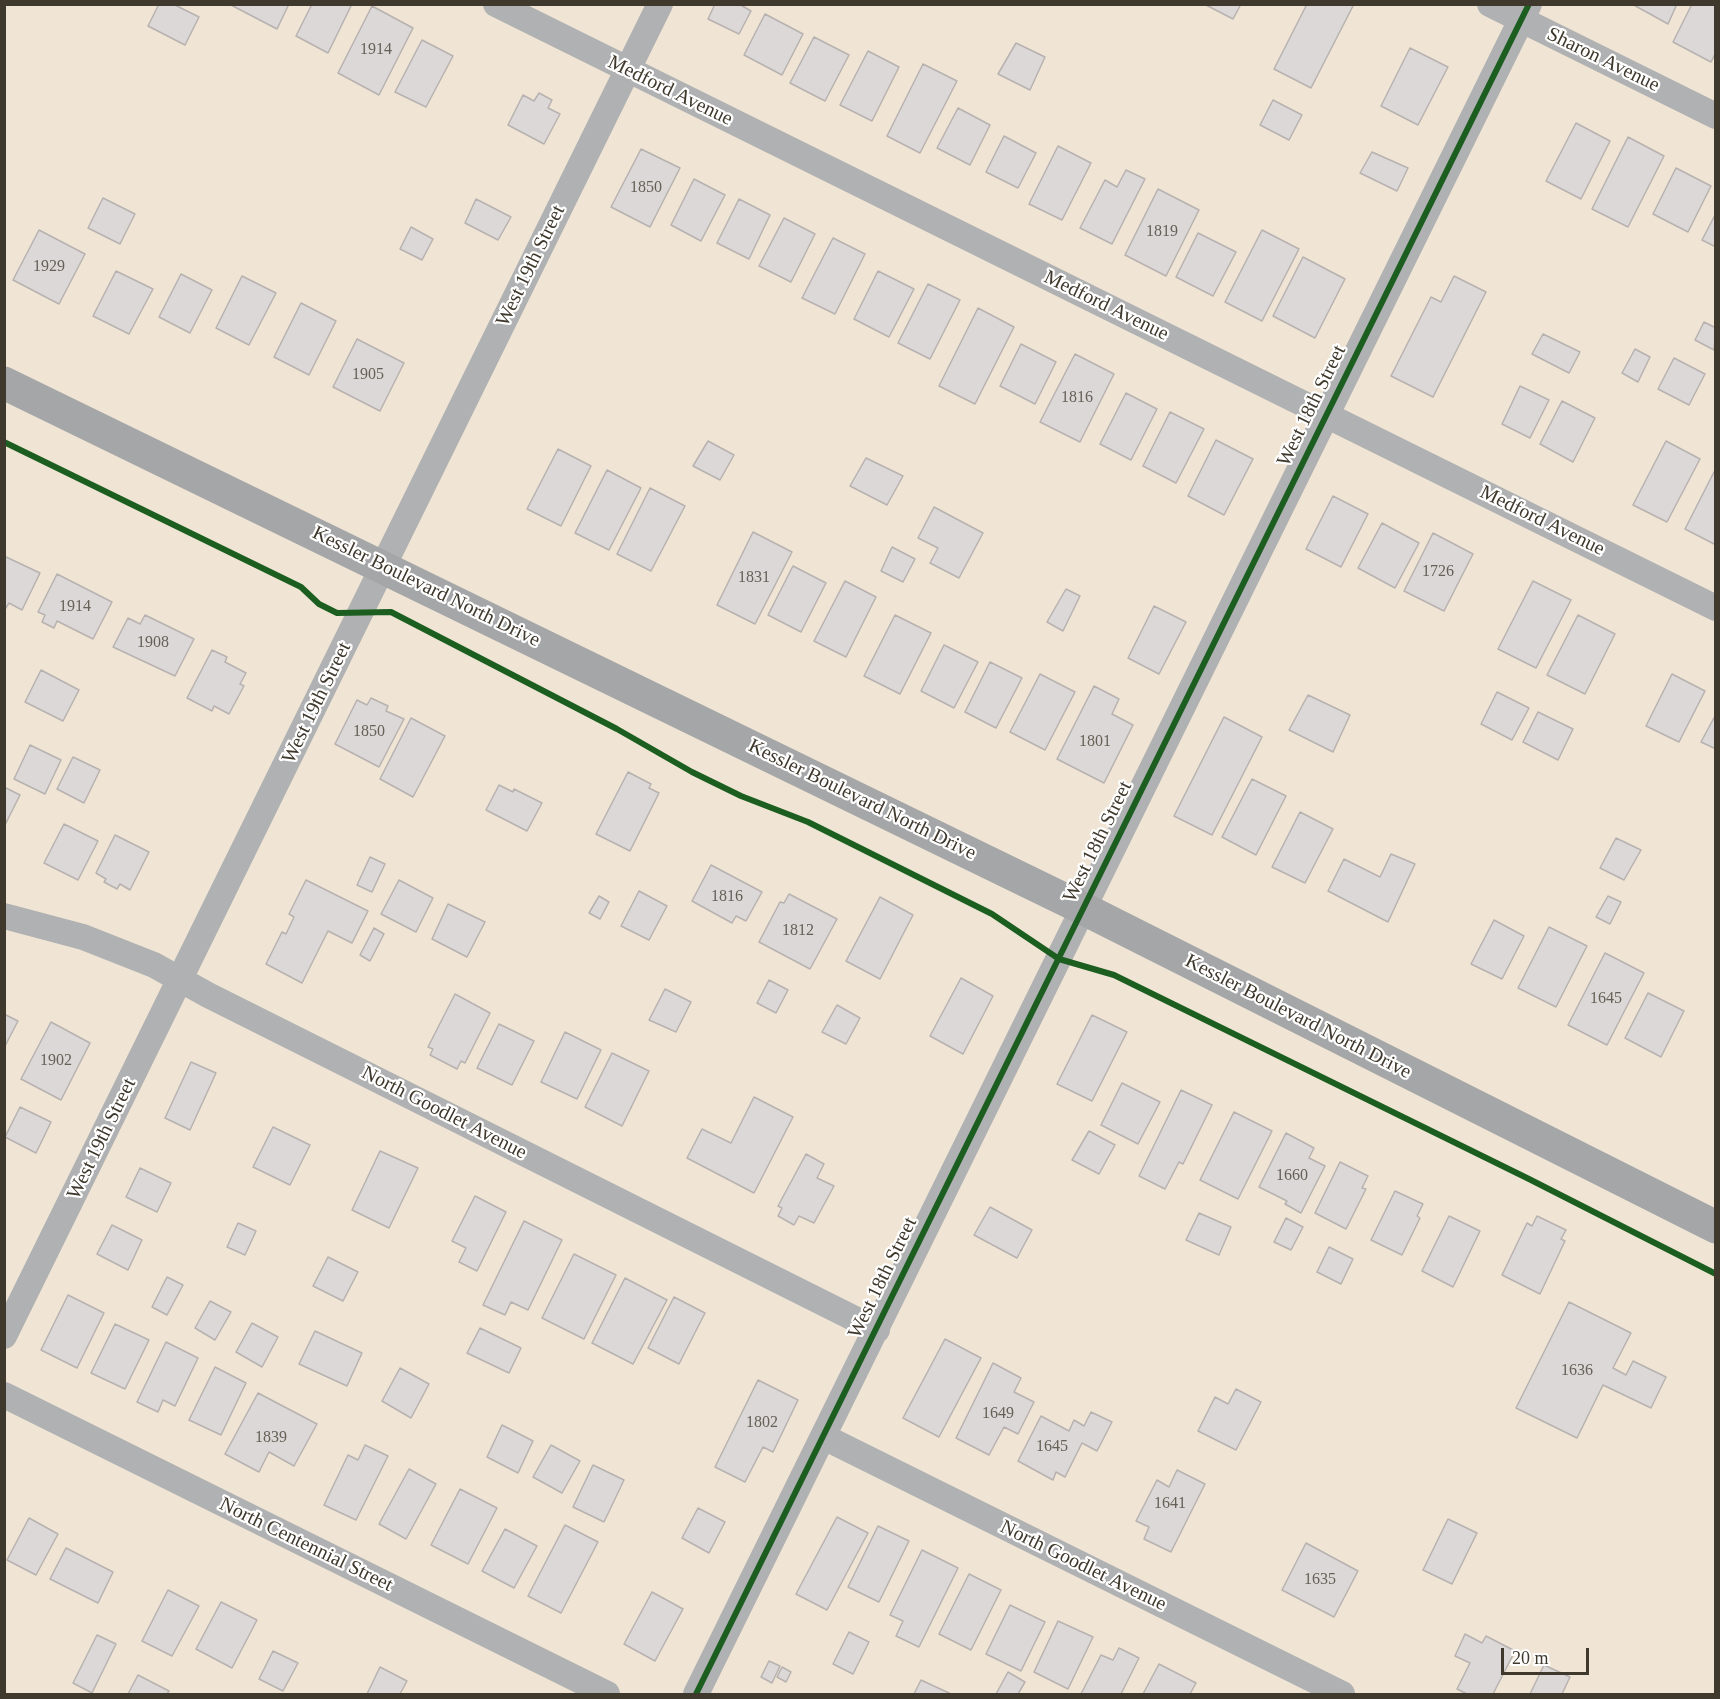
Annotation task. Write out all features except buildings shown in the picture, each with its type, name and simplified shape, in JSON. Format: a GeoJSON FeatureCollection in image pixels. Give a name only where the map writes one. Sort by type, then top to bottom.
{"type":"FeatureCollection","features":[{"type":"Feature","properties":{"kind":"main road","name":"Kessler Boulevard North Drive"},"geometry":{"type":"LineString","coordinates":[[4,383],[384,566],[1084,909],[1716,1227]]}},
{"type":"Feature","properties":{"kind":"street","name":"Medford Avenue"},"geometry":{"type":"LineString","coordinates":[[496,4],[1716,608]]}},
{"type":"Feature","properties":{"kind":"street","name":"West 19th Street"},"geometry":{"type":"LineString","coordinates":[[4,1336],[660,4]]}},
{"type":"Feature","properties":{"kind":"street","name":"Sharon Avenue"},"geometry":{"type":"LineString","coordinates":[[1490,4],[1525,12],[1716,116]]}},
{"type":"Feature","properties":{"kind":"street","name":"West 18th Street"},"geometry":{"type":"LineString","coordinates":[[696,1695],[1525,12]]}},
{"type":"Feature","properties":{"kind":"street","name":"North Goodlet Avenue"},"geometry":{"type":"LineString","coordinates":[[4,916],[103,944],[154,965],[877,1330]]}},
{"type":"Feature","properties":{"kind":"street","name":"North Centennial Street"},"geometry":{"type":"LineString","coordinates":[[4,1395],[607,1695]]}},
{"type":"Feature","properties":{"kind":"street","name":"North Goodlet Avenue"},"geometry":{"type":"LineString","coordinates":[[824,1437],[1342,1695]]}},
{"type":"Feature","properties":{"kind":"cycle path"},"geometry":{"type":"LineString","coordinates":[[696,1694],[1529,4]]}},
{"type":"Feature","properties":{"kind":"cycle path"},"geometry":{"type":"LineString","coordinates":[[4,442],[301,587],[319,604],[337,613],[391,612],[617,729],[692,772],[741,796],[808,822],[992,914],[1059,959],[1114,975],[1529,1179],[1716,1274]]}}]}
